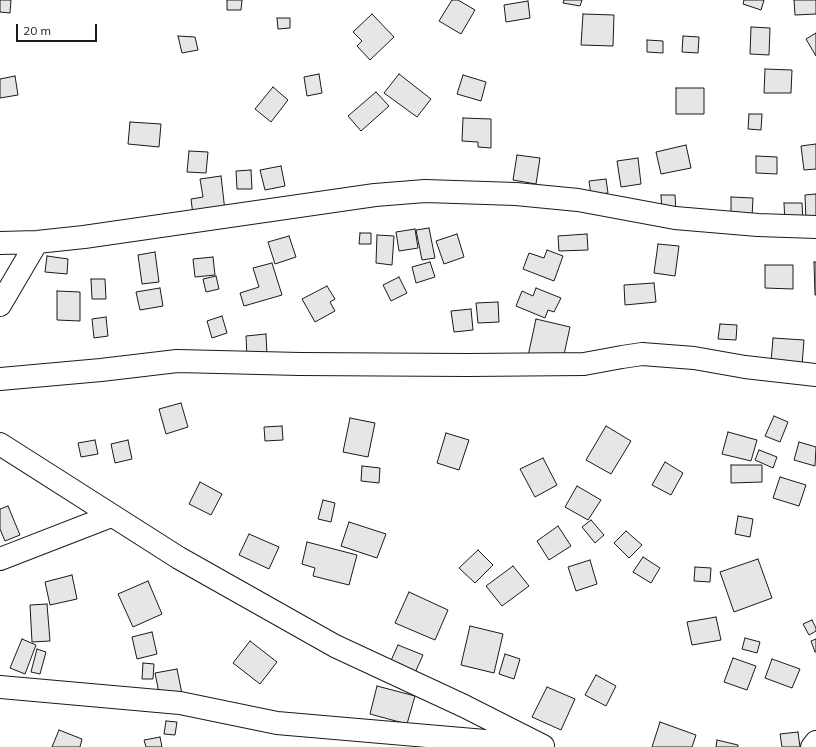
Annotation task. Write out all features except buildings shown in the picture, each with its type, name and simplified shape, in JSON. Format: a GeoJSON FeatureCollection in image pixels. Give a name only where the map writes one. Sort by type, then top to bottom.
{"type":"FeatureCollection","features":[{"type":"Feature","properties":{"kind":"street"},"geometry":{"type":"LineString","coordinates":[[0,243],[37,242],[127,232],[330,202],[426,191],[516,194],[578,200],[675,218],[758,225],[816,227]]}},
{"type":"Feature","properties":{"kind":"street"},"geometry":{"type":"LineString","coordinates":[[0,305],[37,242]]}},
{"type":"Feature","properties":{"kind":"street"},"geometry":{"type":"LineString","coordinates":[[0,379],[101,370],[177,361],[467,366],[584,364],[622,356],[642,354],[694,358],[745,367],[816,375]]}},
{"type":"Feature","properties":{"kind":"street"},"geometry":{"type":"LineString","coordinates":[[0,444],[179,558],[335,646],[464,706],[546,747]]}},
{"type":"Feature","properties":{"kind":"street"},"geometry":{"type":"LineString","coordinates":[[0,559],[111,516]]}},
{"type":"Feature","properties":{"kind":"street"},"geometry":{"type":"LineString","coordinates":[[0,687],[180,703],[277,723],[546,747]]}},
{"type":"Feature","properties":{"kind":"street"},"geometry":{"type":"LineString","coordinates":[[812,747],[816,742]]}}]}
